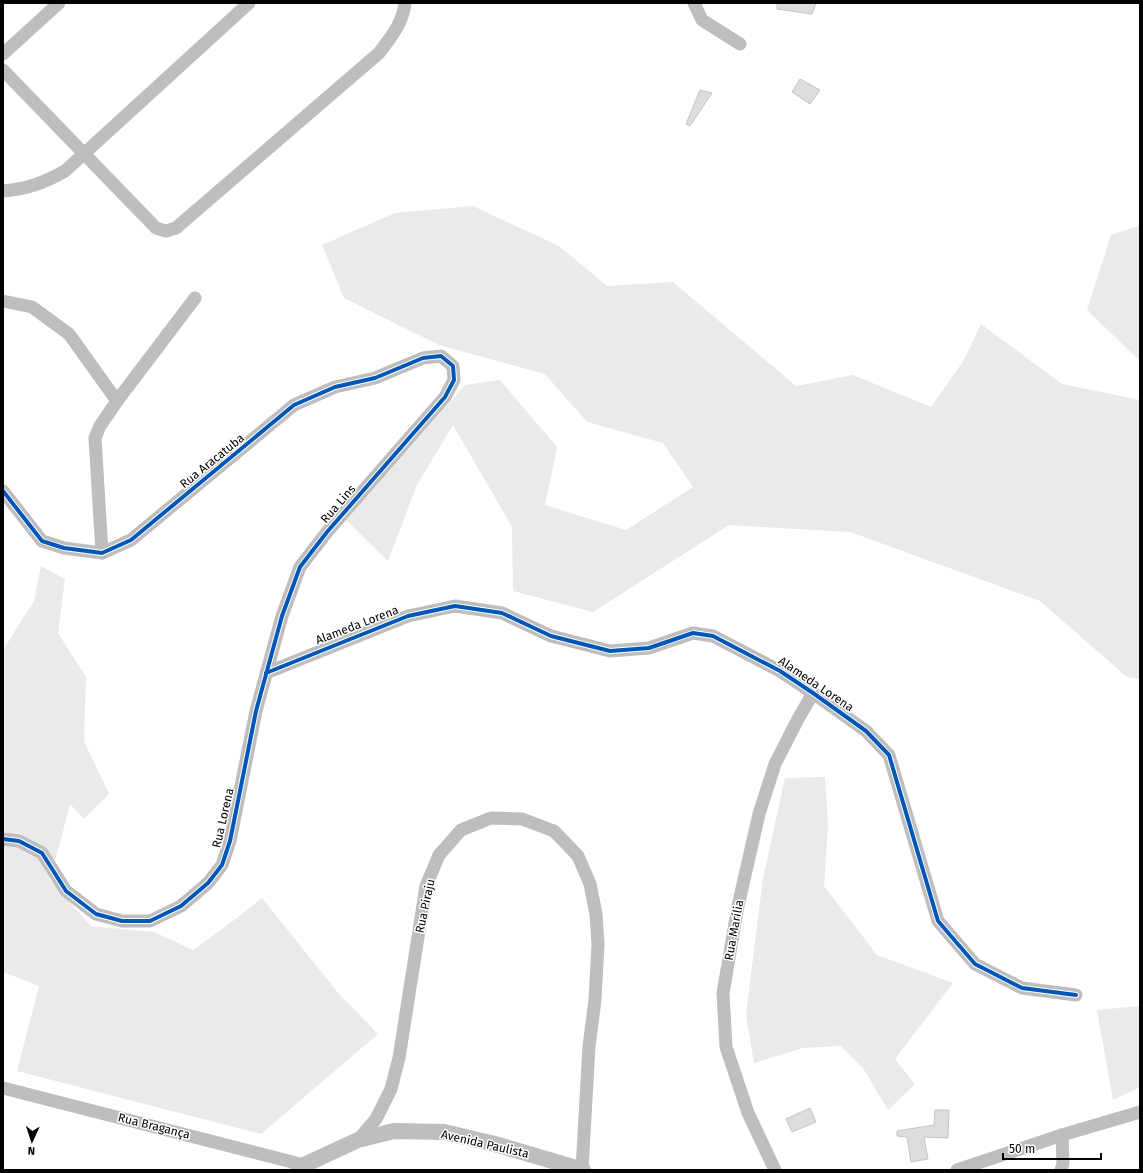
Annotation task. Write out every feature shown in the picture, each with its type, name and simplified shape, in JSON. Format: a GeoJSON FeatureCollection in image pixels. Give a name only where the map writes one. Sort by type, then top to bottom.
{"type":"FeatureCollection","features":[{"type":"Feature","properties":{"kind":"street"},"geometry":{"type":"LineString","coordinates":[[3,54],[59,3]]}},
{"type":"Feature","properties":{"kind":"street"},"geometry":{"type":"LineString","coordinates":[[3,191],[21,190],[45,182],[65,171],[249,3]]}},
{"type":"Feature","properties":{"kind":"street"},"geometry":{"type":"LineString","coordinates":[[3,70],[156,228],[166,231],[176,228],[378,53],[393,34],[404,14],[405,3]]}},
{"type":"Feature","properties":{"kind":"street"},"geometry":{"type":"LineString","coordinates":[[694,3],[702,20],[740,44]]}},
{"type":"Feature","properties":{"kind":"street"},"geometry":{"type":"LineString","coordinates":[[3,491],[42,541],[64,548],[102,553],[95,438],[100,426],[117,401],[195,298]]}},
{"type":"Feature","properties":{"kind":"street"},"geometry":{"type":"LineString","coordinates":[[3,301],[32,307],[70,334],[117,401]]}},
{"type":"Feature","properties":{"kind":"street","name":"Rua Aracatuba"},"geometry":{"type":"LineString","coordinates":[[102,553],[131,540],[294,405],[335,387],[375,378],[423,358],[441,356],[453,366]]}},
{"type":"Feature","properties":{"kind":"street","name":"Rua Lins"},"geometry":{"type":"LineString","coordinates":[[266,673],[282,616],[300,568],[327,532],[444,398],[454,380],[453,366]]}},
{"type":"Feature","properties":{"kind":"street","name":"Alameda Lorena"},"geometry":{"type":"LineString","coordinates":[[266,673],[408,616],[456,606],[502,613],[551,636],[610,651],[649,648],[693,633],[713,636],[780,671],[813,693],[866,731],[889,755],[938,921],[975,964],[1022,988],[1076,995]]}},
{"type":"Feature","properties":{"kind":"street","name":"Rua Lorena"},"geometry":{"type":"LineString","coordinates":[[3,838],[19,841],[42,853],[66,891],[96,914],[122,921],[150,921],[181,906],[208,883],[222,865],[230,841],[256,711],[266,673]]}},
{"type":"Feature","properties":{"kind":"street","name":"Rua Marília"},"geometry":{"type":"LineString","coordinates":[[775,1170],[748,1113],[726,1048],[723,993],[738,906],[759,814],[775,764],[813,693]]}},
{"type":"Feature","properties":{"kind":"street","name":"Rua Piraju"},"geometry":{"type":"LineString","coordinates":[[358,1140],[376,1119],[391,1089],[400,1058],[426,886],[439,855],[461,830],[491,818],[522,819],[554,831],[578,856],[590,884],[596,914],[598,944],[595,1000],[589,1046],[582,1170]]}},
{"type":"Feature","properties":{"kind":"street","name":"Rua Bragança"},"geometry":{"type":"LineString","coordinates":[[3,1088],[301,1167]]}},
{"type":"Feature","properties":{"kind":"street"},"geometry":{"type":"LineString","coordinates":[[958,1170],[1062,1135],[1140,1112]]}},
{"type":"Feature","properties":{"kind":"street","name":"Avenida Paulista"},"geometry":{"type":"LineString","coordinates":[[301,1167],[358,1140],[394,1132],[444,1132],[495,1144],[582,1170]]}},
{"type":"Feature","properties":{"kind":"street"},"geometry":{"type":"LineString","coordinates":[[1061,1170],[1064,1164],[1062,1135]]}},
{"type":"Feature","properties":{"kind":"shaded area"},"geometry":{"type":"Polygon","coordinates":[[[473,206],[559,246],[607,286],[673,282],[796,386],[853,375],[931,407],[964,360],[981,324],[1062,384],[1140,400],[1140,679],[1127,677],[1040,601],[850,532],[729,525],[593,612],[513,591],[512,527],[453,425],[417,485],[388,561],[346,520],[465,385],[500,380],[557,447],[545,505],[626,530],[693,487],[663,443],[587,422],[545,374],[439,345],[344,298],[322,245],[395,213],[473,206]]]}},
{"type":"Feature","properties":{"kind":"shaded area"},"geometry":{"type":"Polygon","coordinates":[[[1140,225],[1140,361],[1087,310],[1111,235],[1140,225]]]}},
{"type":"Feature","properties":{"kind":"shaded area"},"geometry":{"type":"Polygon","coordinates":[[[41,566],[65,579],[58,633],[86,677],[84,741],[109,794],[84,819],[70,804],[49,879],[91,926],[154,932],[193,950],[262,898],[339,994],[378,1034],[261,1134],[17,1071],[39,986],[3,972],[3,650],[34,601],[41,566]]]}},
{"type":"Feature","properties":{"kind":"shaded area"},"geometry":{"type":"Polygon","coordinates":[[[825,777],[828,825],[824,886],[877,955],[953,983],[895,1059],[915,1084],[888,1110],[863,1068],[841,1046],[803,1048],[754,1063],[746,1015],[763,878],[785,778],[825,777]]]}},
{"type":"Feature","properties":{"kind":"shaded area"},"geometry":{"type":"Polygon","coordinates":[[[1140,1006],[1140,1087],[1113,1100],[1097,1010],[1140,1006]]]}},
{"type":"Feature","properties":{"kind":"building"},"geometry":{"type":"Polygon","coordinates":[[[777,3],[816,3],[812,14],[777,9],[777,3]]]}},
{"type":"Feature","properties":{"kind":"building"},"geometry":{"type":"Polygon","coordinates":[[[800,79],[820,90],[810,104],[792,92],[800,79]]]}},
{"type":"Feature","properties":{"kind":"building"},"geometry":{"type":"Polygon","coordinates":[[[700,90],[712,93],[690,126],[686,124],[700,90]]]}},
{"type":"Feature","properties":{"kind":"building"},"geometry":{"type":"Polygon","coordinates":[[[810,1108],[816,1122],[792,1132],[786,1119],[810,1108]]]}},
{"type":"Feature","properties":{"kind":"building"},"geometry":{"type":"Polygon","coordinates":[[[935,1110],[949,1110],[948,1138],[924,1137],[928,1159],[911,1162],[907,1137],[897,1136],[897,1131],[934,1125],[935,1110]]]}},
{"type":"Feature","properties":{"kind":"cycle path"},"geometry":{"type":"LineString","coordinates":[[3,491],[42,541],[64,548],[102,553],[131,540],[294,405],[335,387],[375,378],[423,358],[441,356],[453,366],[454,380],[445,397],[327,532],[300,567],[282,616],[256,711],[230,841],[222,865],[208,883],[181,906],[150,921],[122,921],[96,914],[66,891],[42,853],[19,841],[3,839]]}},
{"type":"Feature","properties":{"kind":"cycle path"},"geometry":{"type":"LineString","coordinates":[[266,673],[408,616],[455,606],[502,613],[551,636],[610,651],[649,648],[693,633],[713,636],[780,671],[813,693],[866,731],[889,755],[938,921],[975,964],[1022,988],[1076,995]]}}]}
